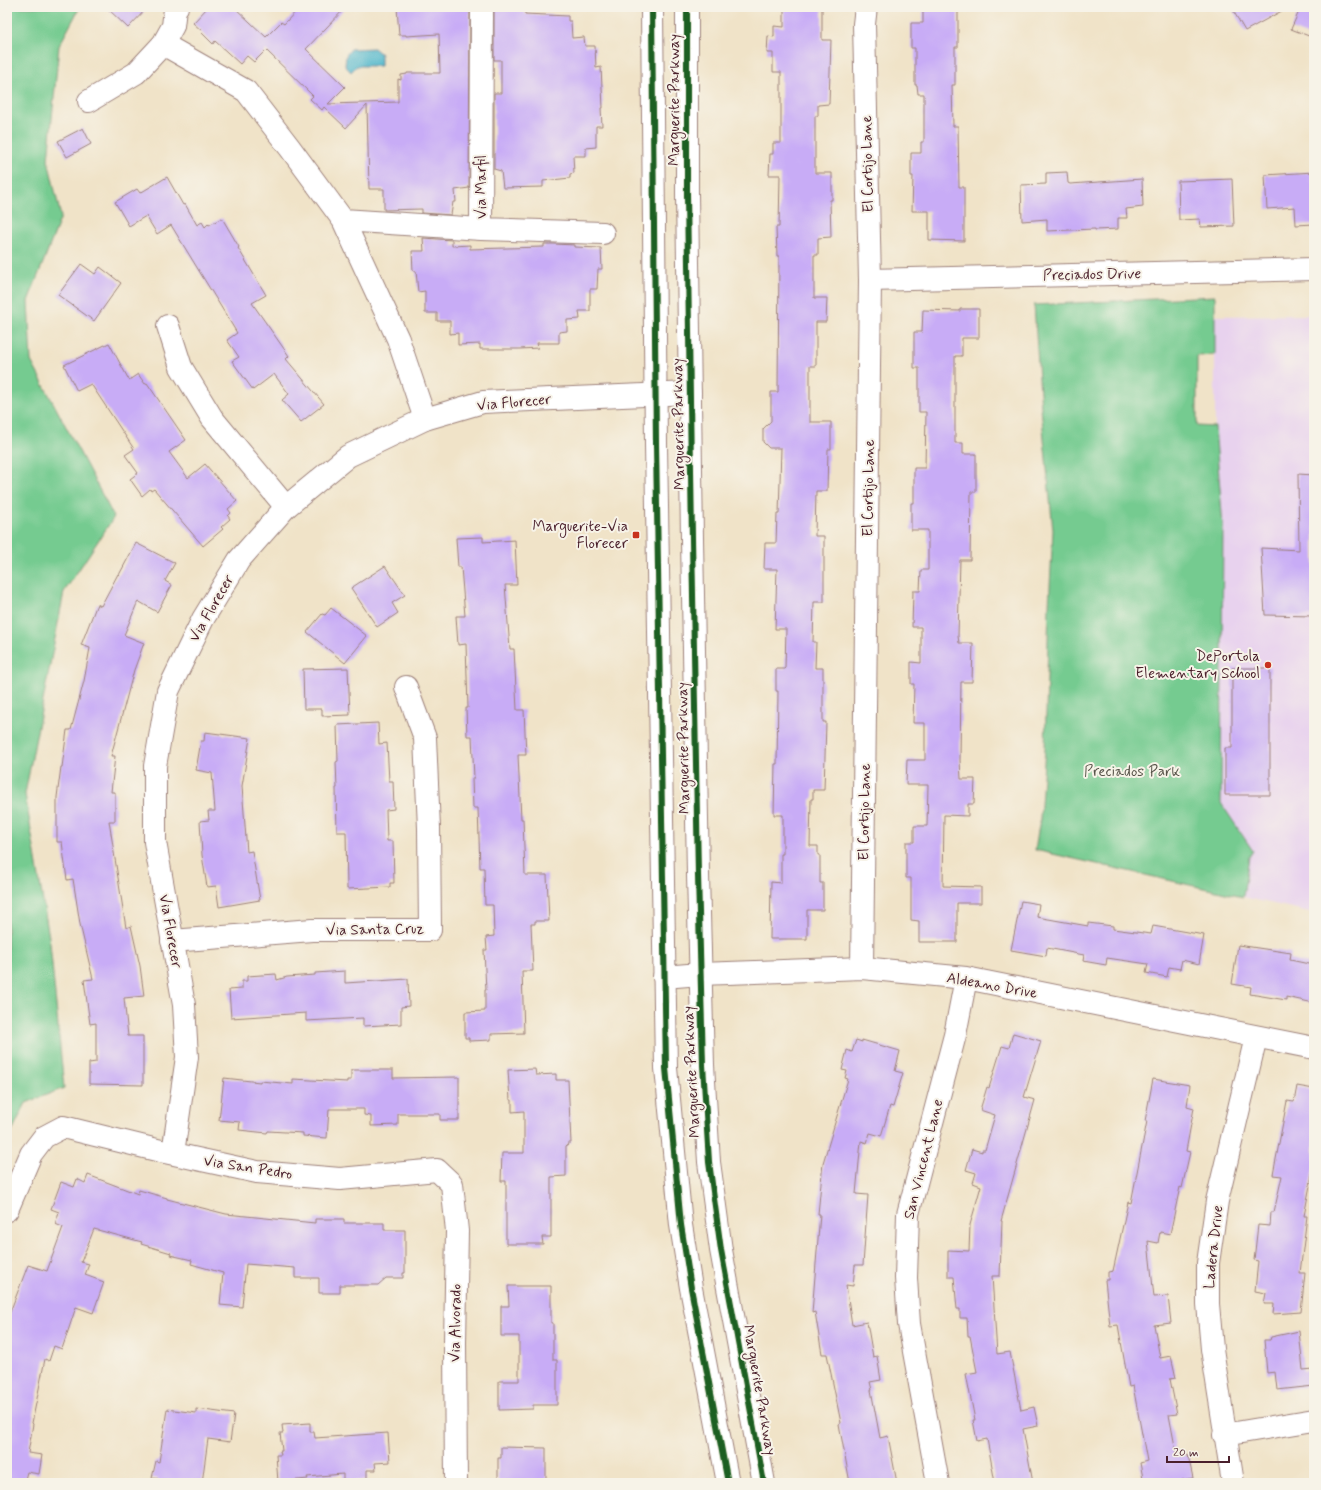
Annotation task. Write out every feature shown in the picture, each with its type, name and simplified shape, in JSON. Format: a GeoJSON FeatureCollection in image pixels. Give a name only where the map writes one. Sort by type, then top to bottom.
{"type":"FeatureCollection","features":[{"type":"Feature","properties":{"kind":"street"},"geometry":{"type":"LineString","coordinates":[[89,101],[136,74],[164,44],[173,26],[175,9],[177,7]]}},
{"type":"Feature","properties":{"kind":"street","name":"Via Marfil"},"geometry":{"type":"LineString","coordinates":[[343,220],[481,229],[482,7]]}},
{"type":"Feature","properties":{"kind":"street","name":"Marguerite Parkway"},"geometry":{"type":"LineString","coordinates":[[652,7],[655,394],[666,1068],[681,1225],[690,1288],[728,1483]]}},
{"type":"Feature","properties":{"kind":"street","name":"Marguerite Parkway"},"geometry":{"type":"LineString","coordinates":[[687,7],[690,393],[702,1065],[709,1162],[721,1250],[764,1483]]}},
{"type":"Feature","properties":{"kind":"street","name":"El Cortijo Lane"},"geometry":{"type":"LineString","coordinates":[[862,968],[870,280],[864,24],[866,7]]}},
{"type":"Feature","properties":{"kind":"street"},"geometry":{"type":"LineString","coordinates":[[164,44],[246,91],[343,220],[398,339],[425,420]]}},
{"type":"Feature","properties":{"kind":"street"},"geometry":{"type":"LineString","coordinates":[[481,229],[603,233]]}},
{"type":"Feature","properties":{"kind":"street","name":"Preciados Drive"},"geometry":{"type":"LineString","coordinates":[[870,280],[1314,269]]}},
{"type":"Feature","properties":{"kind":"street"},"geometry":{"type":"LineString","coordinates":[[168,326],[181,368],[212,418],[286,507]]}},
{"type":"Feature","properties":{"kind":"street","name":"Via Florecer"},"geometry":{"type":"LineString","coordinates":[[173,1153],[187,1057],[184,1005],[155,842],[155,766],[168,691],[203,619],[239,560],[286,507],[348,456],[425,420],[483,402],[690,393]]}},
{"type":"Feature","properties":{"kind":"street","name":"Via Santa Cruz"},"geometry":{"type":"LineString","coordinates":[[172,940],[312,930],[430,930],[429,828],[424,738],[406,687]]}},
{"type":"Feature","properties":{"kind":"street","name":"Aldeano Drive"},"geometry":{"type":"LineString","coordinates":[[664,977],[700,974],[862,968],[966,978],[1314,1048]]}},
{"type":"Feature","properties":{"kind":"street","name":"San Vincent Lane"},"geometry":{"type":"LineString","coordinates":[[938,1483],[909,1324],[906,1278],[908,1214],[955,1035],[966,978]]}},
{"type":"Feature","properties":{"kind":"street","name":"Ladera Drive"},"geometry":{"type":"LineString","coordinates":[[1233,1483],[1224,1435],[1211,1341],[1208,1304],[1208,1264],[1217,1201],[1256,1037]]}},
{"type":"Feature","properties":{"kind":"street","name":"Via San Pedro"},"geometry":{"type":"LineString","coordinates":[[7,1210],[31,1154],[44,1137],[63,1127],[257,1172],[340,1179],[437,1170]]}},
{"type":"Feature","properties":{"kind":"street","name":"Via Alvorado"},"geometry":{"type":"LineString","coordinates":[[437,1170],[452,1184],[457,1231],[455,1343],[456,1483]]}},
{"type":"Feature","properties":{"kind":"street"},"geometry":{"type":"LineString","coordinates":[[1224,1435],[1314,1420]]}},
{"type":"Feature","properties":{"kind":"shaded area","name":"DePortola Elementary School"},"geometry":{"type":"Polygon","coordinates":[[[1314,315],[1314,913],[1243,897],[1249,857],[1253,851],[1221,803],[1223,526],[1215,427],[1215,316],[1314,315]]]}},
{"type":"Feature","properties":{"kind":"green space"},"geometry":{"type":"Polygon","coordinates":[[[7,7],[80,7],[59,46],[48,160],[61,217],[28,301],[31,361],[114,517],[64,592],[25,794],[50,943],[64,1088],[26,1103],[7,1141],[7,7]]]}},
{"type":"Feature","properties":{"kind":"green space","name":"Preciados Park"},"geometry":{"type":"Polygon","coordinates":[[[1215,296],[1215,355],[1197,356],[1197,426],[1215,427],[1223,526],[1221,803],[1253,851],[1249,857],[1243,897],[1035,850],[1040,819],[1045,748],[1049,605],[1053,530],[1041,408],[1034,305],[1215,296]]]}},
{"type":"Feature","properties":{"kind":"water"},"geometry":{"type":"Polygon","coordinates":[[[374,48],[381,54],[381,66],[357,66],[351,72],[345,66],[346,55],[351,49],[374,48]]]}},
{"type":"Feature","properties":{"kind":"building"},"geometry":{"type":"Polygon","coordinates":[[[106,7],[148,7],[128,28],[106,7]]]}},
{"type":"Feature","properties":{"kind":"building"},"geometry":{"type":"Polygon","coordinates":[[[208,7],[234,7],[266,37],[281,22],[284,24],[300,7],[346,7],[306,49],[345,87],[328,104],[398,102],[398,79],[401,80],[401,75],[407,73],[440,73],[439,34],[399,35],[397,7],[470,7],[469,188],[455,190],[456,202],[453,202],[451,215],[422,213],[422,209],[384,210],[384,189],[369,189],[367,105],[346,128],[324,107],[322,110],[310,99],[313,96],[266,50],[254,62],[247,56],[240,64],[215,41],[213,44],[193,23],[208,7]]]}},
{"type":"Feature","properties":{"kind":"building"},"geometry":{"type":"Polygon","coordinates":[[[494,7],[521,7],[525,8],[525,14],[568,16],[568,21],[571,21],[572,38],[584,37],[585,46],[595,46],[596,68],[601,67],[603,108],[601,108],[602,126],[596,126],[596,147],[586,148],[586,156],[573,156],[574,173],[570,174],[570,178],[543,181],[543,187],[503,188],[501,171],[494,169],[494,93],[501,93],[501,60],[494,60],[494,7]]]}},
{"type":"Feature","properties":{"kind":"building"},"geometry":{"type":"Polygon","coordinates":[[[784,7],[822,7],[822,40],[831,40],[829,104],[818,105],[818,116],[815,116],[815,173],[832,173],[832,200],[830,200],[831,237],[818,238],[818,255],[814,255],[814,298],[827,298],[826,322],[816,322],[816,366],[810,366],[810,422],[831,422],[831,449],[828,449],[827,491],[816,491],[815,536],[824,536],[824,602],[814,602],[813,642],[816,642],[815,668],[823,668],[823,722],[826,722],[824,790],[813,790],[813,799],[811,799],[810,846],[818,846],[818,855],[820,855],[820,883],[823,883],[823,910],[807,910],[807,939],[770,939],[771,882],[781,883],[781,854],[783,854],[783,815],[774,815],[775,764],[777,764],[778,691],[776,691],[776,669],[785,668],[786,629],[775,629],[777,569],[764,569],[765,543],[776,543],[777,514],[779,514],[781,448],[769,448],[763,442],[763,429],[771,421],[771,392],[778,392],[779,256],[777,256],[776,227],[779,227],[780,175],[769,175],[770,154],[773,154],[773,143],[781,143],[781,72],[773,72],[773,53],[767,53],[768,36],[774,37],[774,26],[784,27],[784,7]]]}},
{"type":"Feature","properties":{"kind":"building"},"geometry":{"type":"Polygon","coordinates":[[[923,7],[958,7],[958,47],[955,47],[955,85],[952,85],[953,126],[958,126],[959,187],[964,187],[964,241],[929,240],[929,211],[912,211],[913,176],[911,176],[911,153],[921,153],[921,142],[924,142],[924,94],[918,94],[917,85],[915,85],[915,48],[911,48],[911,23],[923,23],[923,7]]]}},
{"type":"Feature","properties":{"kind":"building"},"geometry":{"type":"Polygon","coordinates":[[[1231,7],[1289,7],[1245,31],[1231,7]]]}},
{"type":"Feature","properties":{"kind":"building"},"geometry":{"type":"Polygon","coordinates":[[[1301,7],[1314,7],[1314,38],[1291,29],[1301,7]]]}},
{"type":"Feature","properties":{"kind":"building"},"geometry":{"type":"Polygon","coordinates":[[[83,128],[91,144],[67,157],[58,141],[83,128]]]}},
{"type":"Feature","properties":{"kind":"building"},"geometry":{"type":"Polygon","coordinates":[[[1067,172],[1068,183],[1070,184],[1142,179],[1143,207],[1126,209],[1127,218],[1118,218],[1118,229],[1047,231],[1047,219],[1022,221],[1021,185],[1046,184],[1046,173],[1067,172]]]}},
{"type":"Feature","properties":{"kind":"building"},"geometry":{"type":"Polygon","coordinates":[[[1314,172],[1314,224],[1296,225],[1295,207],[1267,209],[1265,175],[1314,172]]]}},
{"type":"Feature","properties":{"kind":"building"},"geometry":{"type":"Polygon","coordinates":[[[167,177],[183,205],[185,204],[197,225],[202,222],[205,227],[208,224],[209,225],[222,218],[266,295],[252,303],[289,356],[286,359],[324,404],[301,422],[282,400],[289,394],[274,374],[253,390],[232,361],[239,357],[227,340],[237,333],[171,225],[157,234],[146,216],[129,226],[115,202],[137,189],[140,193],[167,177]]]}},
{"type":"Feature","properties":{"kind":"building"},"geometry":{"type":"Polygon","coordinates":[[[1232,179],[1234,226],[1201,227],[1200,219],[1179,220],[1178,181],[1232,179]]]}},
{"type":"Feature","properties":{"kind":"building"},"geometry":{"type":"Polygon","coordinates":[[[423,238],[452,240],[452,246],[470,245],[470,249],[544,247],[544,244],[601,248],[602,269],[598,269],[597,289],[590,289],[590,311],[579,311],[580,319],[567,320],[567,331],[559,332],[559,343],[537,343],[538,348],[520,349],[480,349],[480,344],[458,345],[458,333],[450,334],[450,321],[437,321],[437,313],[425,313],[425,291],[418,292],[416,271],[413,271],[412,251],[424,251],[423,238]]]}},
{"type":"Feature","properties":{"kind":"building"},"geometry":{"type":"Polygon","coordinates":[[[81,264],[95,274],[100,267],[121,283],[94,321],[58,295],[81,264]]]}},
{"type":"Feature","properties":{"kind":"building"},"geometry":{"type":"Polygon","coordinates":[[[960,309],[979,309],[979,338],[962,338],[962,356],[955,356],[955,443],[963,443],[963,454],[976,454],[976,492],[971,492],[970,560],[960,560],[958,636],[959,643],[973,643],[972,682],[961,682],[960,760],[961,779],[975,779],[974,804],[968,804],[968,816],[944,815],[943,886],[981,887],[981,903],[957,903],[957,942],[919,942],[919,921],[911,920],[911,878],[906,878],[906,842],[914,842],[914,826],[927,826],[928,785],[906,785],[907,760],[925,760],[925,723],[913,723],[914,684],[911,684],[911,662],[921,663],[921,627],[912,627],[913,591],[920,591],[921,570],[928,570],[928,530],[911,530],[911,503],[914,503],[914,468],[925,468],[926,412],[919,412],[919,368],[914,368],[914,332],[922,332],[923,310],[960,311],[960,309]]]}},
{"type":"Feature","properties":{"kind":"building"},"geometry":{"type":"Polygon","coordinates":[[[109,343],[129,380],[138,374],[145,384],[147,383],[186,440],[169,452],[188,478],[205,464],[237,501],[228,509],[231,513],[228,516],[230,519],[221,527],[223,529],[203,546],[154,489],[151,491],[150,489],[142,496],[130,479],[138,473],[125,455],[134,449],[91,384],[77,391],[64,365],[109,343]]]}},
{"type":"Feature","properties":{"kind":"building","name":"DePortola Elementary School"},"geometry":{"type":"Polygon","coordinates":[[[1298,474],[1314,475],[1314,616],[1265,615],[1261,548],[1299,550],[1298,474]]]}},
{"type":"Feature","properties":{"kind":"building"},"geometry":{"type":"Polygon","coordinates":[[[483,537],[483,542],[515,540],[517,585],[505,585],[510,649],[514,649],[517,710],[524,710],[526,755],[518,755],[521,819],[523,819],[525,875],[547,875],[549,921],[535,921],[535,924],[531,924],[533,971],[522,971],[524,1033],[491,1034],[491,1040],[469,1041],[469,1038],[465,1038],[465,1012],[485,1011],[486,990],[484,950],[487,950],[486,937],[494,936],[493,905],[485,905],[484,868],[480,868],[478,808],[473,808],[472,778],[474,778],[472,736],[467,736],[466,708],[468,708],[466,644],[458,645],[456,616],[465,616],[461,567],[458,567],[456,538],[483,537]]]}},
{"type":"Feature","properties":{"kind":"building"},"geometry":{"type":"Polygon","coordinates":[[[136,543],[175,563],[165,581],[172,585],[157,612],[138,601],[124,635],[144,643],[134,670],[111,756],[115,756],[111,792],[115,792],[115,821],[109,821],[126,928],[131,926],[140,966],[144,996],[124,998],[128,1036],[143,1036],[143,1085],[89,1084],[89,1063],[96,1062],[96,1023],[90,1024],[84,980],[93,979],[80,924],[73,879],[67,880],[62,842],[57,842],[57,797],[67,730],[71,730],[84,681],[90,648],[81,645],[97,604],[101,606],[136,543]]]}},
{"type":"Feature","properties":{"kind":"building"},"geometry":{"type":"Polygon","coordinates":[[[385,566],[405,595],[392,603],[398,613],[377,627],[351,588],[385,566]]]}},
{"type":"Feature","properties":{"kind":"building"},"geometry":{"type":"Polygon","coordinates":[[[331,608],[367,636],[345,663],[307,632],[322,614],[325,615],[331,608]]]}},
{"type":"Feature","properties":{"kind":"building"},"geometry":{"type":"Polygon","coordinates":[[[348,668],[350,715],[322,716],[322,709],[304,709],[303,669],[348,668]]]}},
{"type":"Feature","properties":{"kind":"building"},"geometry":{"type":"Polygon","coordinates":[[[1232,668],[1270,668],[1270,795],[1225,795],[1225,748],[1232,748],[1232,668]]]}},
{"type":"Feature","properties":{"kind":"building"},"geometry":{"type":"Polygon","coordinates":[[[378,723],[379,744],[387,743],[389,781],[393,781],[394,809],[386,810],[387,841],[393,841],[394,883],[390,883],[390,887],[347,889],[346,832],[337,832],[337,725],[378,723]]]}},
{"type":"Feature","properties":{"kind":"building"},"geometry":{"type":"Polygon","coordinates":[[[205,732],[250,738],[242,786],[247,852],[252,851],[260,900],[219,907],[216,886],[207,887],[202,855],[200,821],[209,820],[208,811],[215,811],[212,773],[196,770],[201,741],[204,741],[205,732]]]}},
{"type":"Feature","properties":{"kind":"building"},"geometry":{"type":"Polygon","coordinates":[[[1021,901],[1039,904],[1037,917],[1088,926],[1088,923],[1113,926],[1113,929],[1151,934],[1153,926],[1204,935],[1199,964],[1182,960],[1180,969],[1169,967],[1167,977],[1146,973],[1148,964],[1107,958],[1106,965],[1083,961],[1084,955],[1047,948],[1046,956],[1011,950],[1021,901]]]}},
{"type":"Feature","properties":{"kind":"building"},"geometry":{"type":"Polygon","coordinates":[[[1238,945],[1291,953],[1290,960],[1314,965],[1314,1003],[1286,997],[1286,1000],[1250,994],[1251,987],[1232,984],[1238,945]]]}},
{"type":"Feature","properties":{"kind":"building"},"geometry":{"type":"Polygon","coordinates":[[[345,971],[345,983],[408,979],[409,1006],[401,1007],[401,1024],[363,1026],[363,1018],[306,1021],[306,1013],[231,1018],[229,990],[242,989],[242,981],[247,981],[247,976],[276,974],[277,980],[287,977],[315,975],[315,973],[345,971]]]}},
{"type":"Feature","properties":{"kind":"building"},"geometry":{"type":"Polygon","coordinates":[[[1013,1033],[1041,1041],[1024,1097],[1035,1100],[1001,1221],[1000,1276],[992,1276],[997,1354],[1010,1352],[1021,1410],[1034,1407],[1038,1426],[1023,1429],[1033,1483],[995,1483],[987,1439],[977,1441],[973,1420],[975,1420],[966,1374],[977,1372],[970,1336],[968,1336],[967,1318],[960,1318],[960,1309],[957,1309],[954,1277],[948,1277],[948,1250],[969,1251],[970,1225],[981,1186],[973,1183],[976,1173],[966,1170],[972,1149],[982,1152],[982,1150],[985,1150],[995,1115],[980,1110],[987,1087],[989,1088],[1002,1046],[1009,1048],[1013,1033]]]}},
{"type":"Feature","properties":{"kind":"building"},"geometry":{"type":"Polygon","coordinates":[[[856,1040],[862,1042],[862,1040],[900,1051],[895,1071],[903,1073],[893,1107],[890,1106],[881,1136],[870,1133],[867,1143],[861,1141],[856,1194],[868,1195],[863,1265],[855,1265],[853,1286],[846,1285],[852,1325],[867,1322],[873,1357],[877,1356],[881,1380],[870,1382],[871,1390],[880,1438],[888,1436],[897,1483],[850,1483],[839,1424],[841,1423],[827,1354],[822,1354],[815,1312],[812,1313],[820,1214],[818,1214],[823,1163],[848,1079],[845,1078],[847,1071],[842,1070],[847,1050],[852,1052],[856,1040]]]}},
{"type":"Feature","properties":{"kind":"building"},"geometry":{"type":"Polygon","coordinates":[[[535,1069],[536,1075],[556,1074],[556,1080],[568,1080],[571,1143],[568,1143],[567,1147],[566,1146],[566,1176],[551,1177],[551,1237],[542,1237],[543,1244],[506,1244],[506,1181],[501,1181],[502,1153],[524,1153],[524,1111],[512,1112],[508,1070],[535,1069]]]}},
{"type":"Feature","properties":{"kind":"building"},"geometry":{"type":"Polygon","coordinates":[[[351,1070],[393,1070],[393,1078],[459,1077],[459,1120],[440,1120],[440,1114],[398,1114],[398,1125],[371,1126],[371,1116],[364,1115],[364,1109],[329,1109],[327,1138],[303,1136],[303,1133],[268,1131],[267,1133],[239,1130],[240,1122],[219,1120],[224,1078],[293,1084],[293,1079],[347,1082],[347,1080],[351,1080],[351,1070]]]}},
{"type":"Feature","properties":{"kind":"building"},"geometry":{"type":"Polygon","coordinates":[[[1153,1079],[1190,1085],[1187,1106],[1194,1108],[1186,1151],[1190,1152],[1182,1188],[1180,1187],[1170,1234],[1160,1232],[1158,1243],[1148,1241],[1154,1297],[1168,1296],[1171,1323],[1154,1325],[1160,1358],[1171,1356],[1176,1378],[1170,1379],[1177,1414],[1169,1415],[1177,1457],[1188,1455],[1193,1478],[1182,1480],[1182,1483],[1144,1483],[1140,1463],[1147,1461],[1133,1386],[1129,1387],[1118,1325],[1110,1326],[1105,1280],[1108,1280],[1108,1272],[1113,1271],[1128,1202],[1131,1203],[1147,1121],[1145,1121],[1153,1079]]]}},
{"type":"Feature","properties":{"kind":"building"},"geometry":{"type":"Polygon","coordinates":[[[1297,1086],[1314,1089],[1314,1165],[1304,1216],[1307,1216],[1300,1273],[1305,1273],[1301,1312],[1273,1314],[1274,1304],[1264,1304],[1266,1293],[1255,1291],[1258,1261],[1254,1260],[1258,1225],[1270,1226],[1271,1212],[1274,1212],[1282,1176],[1273,1175],[1287,1101],[1294,1102],[1297,1086]]]}},
{"type":"Feature","properties":{"kind":"building"},"geometry":{"type":"Polygon","coordinates":[[[88,1175],[138,1194],[139,1190],[167,1199],[226,1214],[315,1223],[315,1219],[344,1219],[344,1223],[384,1223],[384,1230],[405,1230],[405,1273],[403,1273],[403,1278],[386,1278],[378,1285],[340,1285],[340,1293],[319,1293],[319,1278],[295,1278],[295,1268],[246,1264],[242,1307],[220,1305],[223,1273],[191,1264],[192,1260],[170,1255],[171,1253],[141,1244],[142,1242],[94,1229],[81,1262],[89,1264],[85,1275],[104,1282],[93,1313],[76,1307],[62,1349],[54,1346],[49,1361],[45,1359],[32,1423],[28,1453],[42,1455],[39,1474],[27,1472],[24,1483],[7,1483],[7,1320],[28,1265],[47,1271],[63,1227],[55,1224],[59,1212],[51,1209],[61,1182],[74,1187],[77,1179],[85,1183],[88,1175]]]}},
{"type":"Feature","properties":{"kind":"building"},"geometry":{"type":"Polygon","coordinates":[[[508,1286],[551,1286],[553,1360],[557,1360],[557,1405],[533,1405],[533,1409],[499,1410],[499,1381],[519,1381],[519,1336],[501,1336],[501,1306],[509,1306],[508,1286]]]}},
{"type":"Feature","properties":{"kind":"building"},"geometry":{"type":"Polygon","coordinates":[[[1299,1331],[1303,1370],[1314,1369],[1314,1386],[1277,1390],[1275,1372],[1267,1373],[1264,1340],[1270,1340],[1271,1337],[1299,1331]]]}},
{"type":"Feature","properties":{"kind":"building"},"geometry":{"type":"Polygon","coordinates":[[[167,1409],[196,1413],[196,1409],[234,1414],[230,1442],[208,1439],[202,1483],[157,1483],[158,1479],[152,1478],[156,1461],[159,1462],[167,1409]]]}},
{"type":"Feature","properties":{"kind":"building"},"geometry":{"type":"Polygon","coordinates":[[[310,1423],[310,1432],[314,1432],[315,1438],[388,1433],[390,1462],[375,1463],[376,1470],[367,1470],[367,1480],[343,1482],[343,1474],[307,1477],[308,1479],[278,1482],[276,1455],[281,1455],[280,1451],[282,1451],[280,1433],[283,1433],[282,1425],[310,1423]]]}},
{"type":"Feature","properties":{"kind":"building"},"geometry":{"type":"Polygon","coordinates":[[[501,1447],[546,1448],[546,1482],[498,1482],[498,1458],[501,1458],[501,1447]]]}},
{"type":"Feature","properties":{"kind":"cycle path"},"geometry":{"type":"LineString","coordinates":[[652,7],[656,444],[666,1068],[681,1225],[691,1288],[728,1483]]}},
{"type":"Feature","properties":{"kind":"cycle path"},"geometry":{"type":"LineString","coordinates":[[687,7],[687,194],[692,539],[703,1065],[709,1162],[721,1250],[764,1483]]}},
{"type":"Feature","properties":{"kind":"place","name":"Marguerite-Via Florecer"},"geometry":{"type":"Point","coordinates":[636,535]}},
{"type":"Feature","properties":{"kind":"place","name":"DePortola Elementary School"},"geometry":{"type":"Point","coordinates":[1268,665]}}]}
